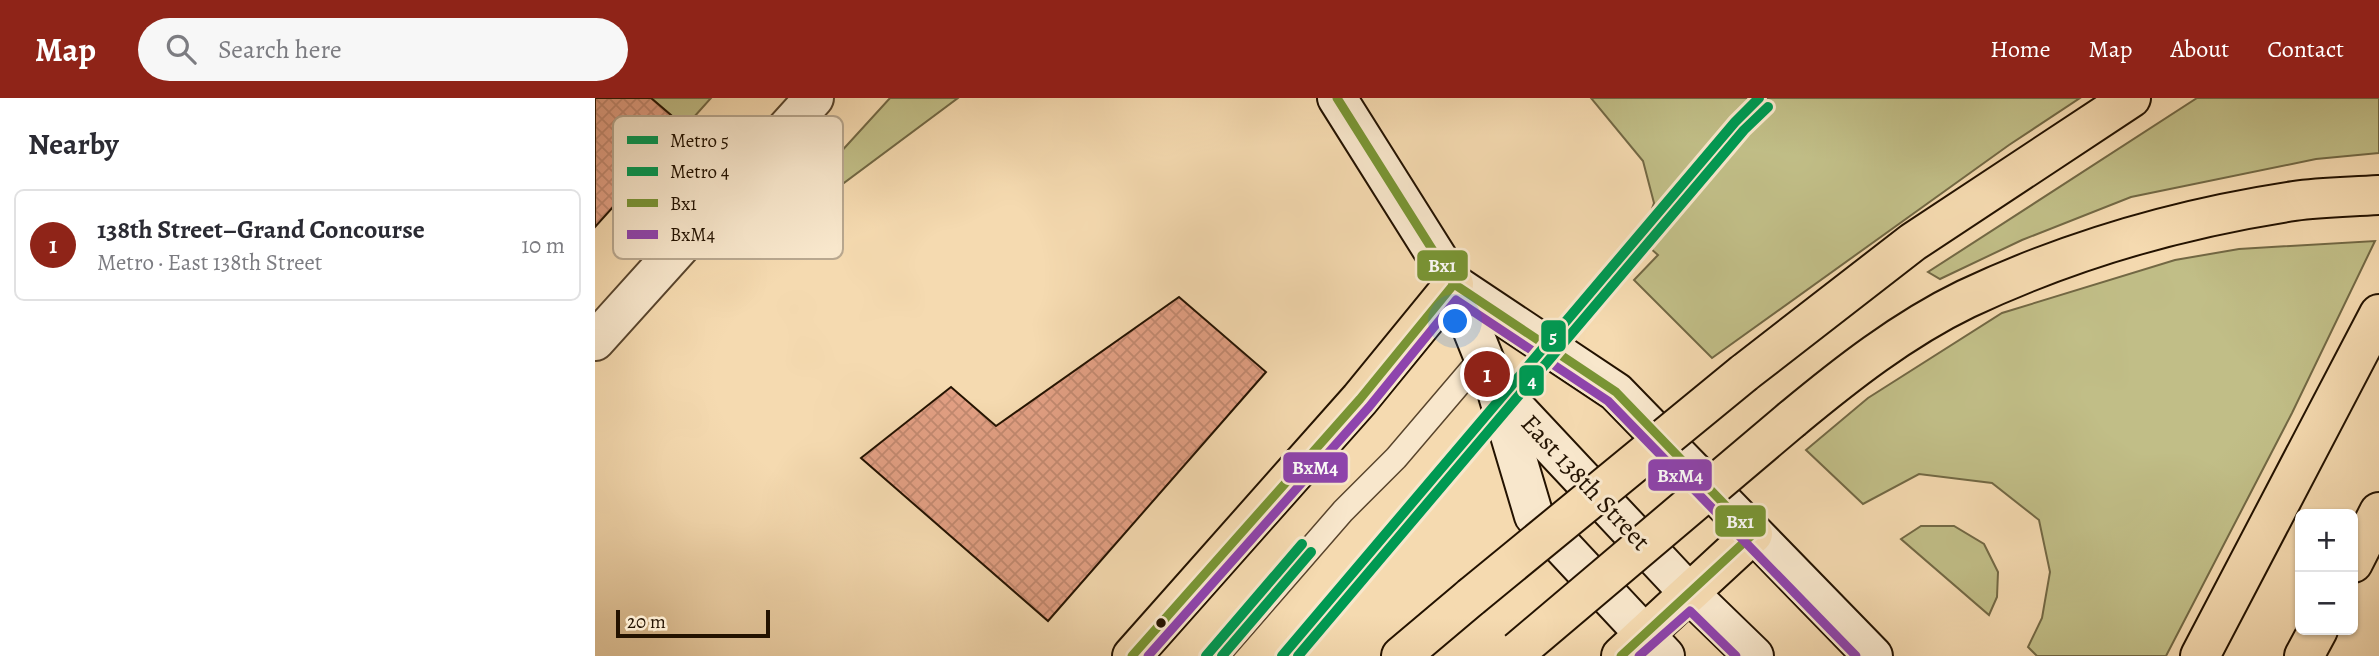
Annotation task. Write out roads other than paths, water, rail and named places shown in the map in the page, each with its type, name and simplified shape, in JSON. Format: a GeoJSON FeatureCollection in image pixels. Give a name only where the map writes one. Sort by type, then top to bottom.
{"type":"FeatureCollection","features":[{"type":"Feature","properties":{"kind":"main road"},"geometry":{"type":"LineString","coordinates":[[798,116],[814,98]]}},
{"type":"Feature","properties":{"kind":"main road","name":"East 138th Street"},"geometry":{"type":"LineString","coordinates":[[1337,98],[1454,284],[1489,371],[1690,594],[1754,656]]}},
{"type":"Feature","properties":{"kind":"main road"},"geometry":{"type":"LineString","coordinates":[[1401,656],[1744,373],[1913,242],[2131,98]]}},
{"type":"Feature","properties":{"kind":"main road"},"geometry":{"type":"LineString","coordinates":[[1515,653],[1831,387],[1921,324],[1965,300],[2070,255],[2165,227],[2297,201],[2379,195]]}},
{"type":"Feature","properties":{"kind":"main road"},"geometry":{"type":"LineString","coordinates":[[595,341],[669,259]]}},
{"type":"Feature","properties":{"kind":"main road"},"geometry":{"type":"LineString","coordinates":[[1132,656],[1360,399],[1454,284]]}},
{"type":"Feature","properties":{"kind":"main road","name":"East 138th Street"},"geometry":{"type":"LineString","coordinates":[[1454,284],[1616,392],[1873,656]]}},
{"type":"Feature","properties":{"kind":"main road"},"geometry":{"type":"LineString","coordinates":[[2200,656],[2379,314]]}},
{"type":"Feature","properties":{"kind":"main road"},"geometry":{"type":"LineString","coordinates":[[1489,371],[1534,516],[1643,649],[1690,594],[1753,534]]}},
{"type":"Feature","properties":{"kind":"main road"},"geometry":{"type":"LineString","coordinates":[[2358,553],[2379,512]]}},
{"type":"Feature","properties":{"kind":"main road"},"geometry":{"type":"LineString","coordinates":[[2304,656],[2315,635]]}},
{"type":"Feature","properties":{"kind":"lane"},"geometry":{"type":"LineString","coordinates":[[1217,656],[1343,511],[1489,371]]}},
{"type":"Feature","properties":{"kind":"metro line","name":"5"},"geometry":{"type":"LineString","coordinates":[[1282,656],[1735,122],[1759,98]]}},
{"type":"Feature","properties":{"kind":"metro line","name":"4"},"geometry":{"type":"LineString","coordinates":[[1298,656],[1744,130],[1768,107]]}},
{"type":"Feature","properties":{"kind":"metro line","name":"5"},"geometry":{"type":"LineString","coordinates":[[1206,656],[1302,544]]}},
{"type":"Feature","properties":{"kind":"metro line","name":"4"},"geometry":{"type":"LineString","coordinates":[[1222,656],[1311,552]]}},
{"type":"Feature","properties":{"kind":"place","name":"138th Street–Grand Concourse"},"geometry":{"type":"Point","coordinates":[1487,374]}}]}
